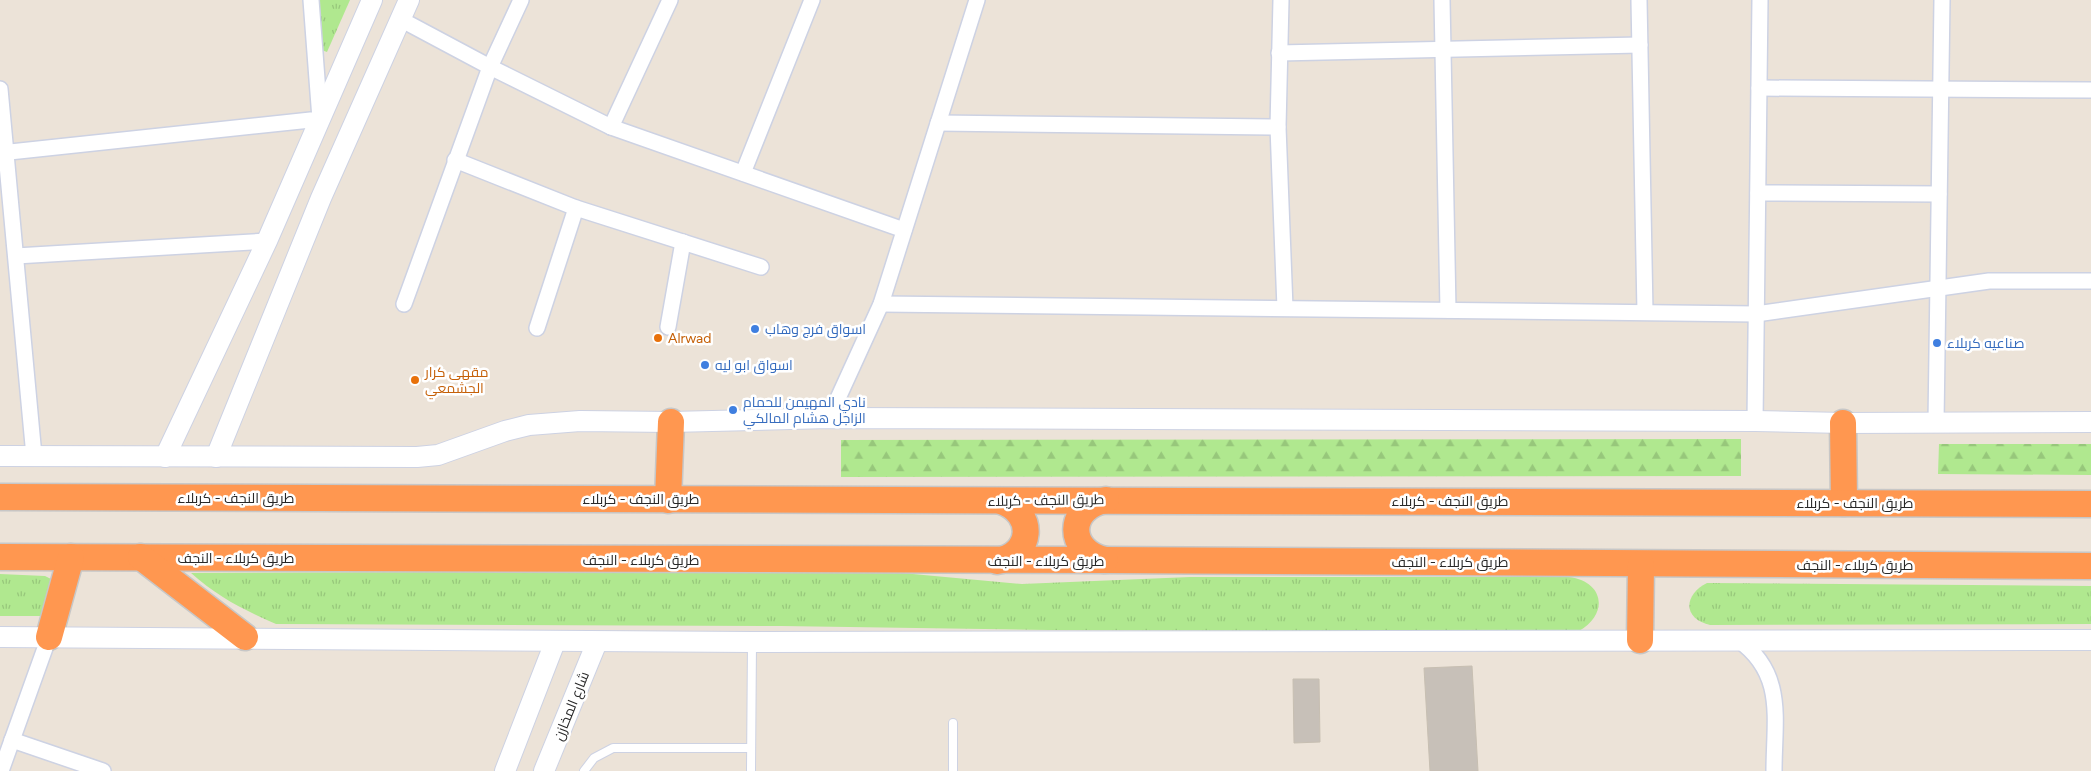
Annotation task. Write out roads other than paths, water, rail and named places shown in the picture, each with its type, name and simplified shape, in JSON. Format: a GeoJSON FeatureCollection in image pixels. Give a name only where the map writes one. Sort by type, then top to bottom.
{"type":"FeatureCollection","features":[{"type":"Feature","properties":{"kind":"highway"},"geometry":{"type":"LineString","coordinates":[[668,500],[671,422]]}},
{"type":"Feature","properties":{"kind":"highway"},"geometry":{"type":"LineString","coordinates":[[1843,423],[1844,503]]}},
{"type":"Feature","properties":{"kind":"highway","name":"طريق النجف - كربلاء"},"geometry":{"type":"LineString","coordinates":[[0,497],[2091,504]]}},
{"type":"Feature","properties":{"kind":"highway"},"geometry":{"type":"LineString","coordinates":[[1105,560],[1095,558],[1079,544],[1076,524],[1080,514],[1087,506],[1096,501],[1106,500]]}},
{"type":"Feature","properties":{"kind":"highway"},"geometry":{"type":"LineString","coordinates":[[997,561],[1006,560],[1020,549],[1026,533],[1022,516],[1017,509],[1001,501]]}},
{"type":"Feature","properties":{"kind":"highway","name":"طريق كربلاء - النجف"},"geometry":{"type":"LineString","coordinates":[[0,557],[1105,560],[2091,566]]}},
{"type":"Feature","properties":{"kind":"highway"},"geometry":{"type":"LineString","coordinates":[[49,637],[71,557]]}},
{"type":"Feature","properties":{"kind":"highway"},"geometry":{"type":"LineString","coordinates":[[141,557],[246,637]]}},
{"type":"Feature","properties":{"kind":"highway"},"geometry":{"type":"LineString","coordinates":[[1640,640],[1641,564]]}},
{"type":"Feature","properties":{"kind":"main road"},"geometry":{"type":"LineString","coordinates":[[165,457],[267,241],[372,0]]}},
{"type":"Feature","properties":{"kind":"main road"},"geometry":{"type":"LineString","coordinates":[[216,457],[321,198],[409,0]]}},
{"type":"Feature","properties":{"kind":"main road"},"geometry":{"type":"LineString","coordinates":[[0,456],[417,457],[438,455],[505,431],[529,425],[553,422],[604,421],[671,422],[829,418],[1755,421],[1843,423],[2091,422]]}},
{"type":"Feature","properties":{"kind":"main road"},"geometry":{"type":"LineString","coordinates":[[0,637],[246,637],[555,642],[2091,640]]}},
{"type":"Feature","properties":{"kind":"main road"},"geometry":{"type":"LineString","coordinates":[[505,770],[555,642]]}},
{"type":"Feature","properties":{"kind":"main road","name":"شارع المخازن"},"geometry":{"type":"LineString","coordinates":[[544,771],[597,642]]}},
{"type":"Feature","properties":{"kind":"street"},"geometry":{"type":"LineString","coordinates":[[3,153],[320,119],[311,0]]}},
{"type":"Feature","properties":{"kind":"street"},"geometry":{"type":"LineString","coordinates":[[404,304],[490,67],[521,0]]}},
{"type":"Feature","properties":{"kind":"street"},"geometry":{"type":"LineString","coordinates":[[611,127],[670,0]]}},
{"type":"Feature","properties":{"kind":"street"},"geometry":{"type":"LineString","coordinates":[[743,173],[812,0]]}},
{"type":"Feature","properties":{"kind":"street"},"geometry":{"type":"LineString","coordinates":[[829,418],[881,304],[976,0]]}},
{"type":"Feature","properties":{"kind":"street"},"geometry":{"type":"LineString","coordinates":[[1281,0],[1278,127],[1285,308]]}},
{"type":"Feature","properties":{"kind":"street"},"geometry":{"type":"LineString","coordinates":[[1442,0],[1448,310]]}},
{"type":"Feature","properties":{"kind":"street"},"geometry":{"type":"LineString","coordinates":[[1639,0],[1645,312]]}},
{"type":"Feature","properties":{"kind":"street"},"geometry":{"type":"LineString","coordinates":[[1755,421],[1760,0]]}},
{"type":"Feature","properties":{"kind":"street"},"geometry":{"type":"LineString","coordinates":[[1936,422],[1942,0]]}},
{"type":"Feature","properties":{"kind":"street"},"geometry":{"type":"LineString","coordinates":[[400,19],[490,67],[611,127],[904,230]]}},
{"type":"Feature","properties":{"kind":"street"},"geometry":{"type":"LineString","coordinates":[[1279,53],[1640,45]]}},
{"type":"Feature","properties":{"kind":"street"},"geometry":{"type":"LineString","coordinates":[[1759,88],[2091,90]]}},
{"type":"Feature","properties":{"kind":"street"},"geometry":{"type":"LineString","coordinates":[[0,89],[3,153],[16,256],[34,456]]}},
{"type":"Feature","properties":{"kind":"street"},"geometry":{"type":"LineString","coordinates":[[938,123],[1278,127]]}},
{"type":"Feature","properties":{"kind":"street"},"geometry":{"type":"LineString","coordinates":[[455,160],[576,208],[761,267]]}},
{"type":"Feature","properties":{"kind":"street"},"geometry":{"type":"LineString","coordinates":[[1758,193],[1939,194]]}},
{"type":"Feature","properties":{"kind":"street"},"geometry":{"type":"LineString","coordinates":[[537,328],[576,208]]}},
{"type":"Feature","properties":{"kind":"street"},"geometry":{"type":"LineString","coordinates":[[16,256],[267,241]]}},
{"type":"Feature","properties":{"kind":"street"},"geometry":{"type":"LineString","coordinates":[[668,327],[683,242]]}},
{"type":"Feature","properties":{"kind":"street"},"geometry":{"type":"LineString","coordinates":[[881,304],[1756,314],[1989,281],[2091,281]]}},
{"type":"Feature","properties":{"kind":"street"},"geometry":{"type":"LineString","coordinates":[[1,771],[49,637]]}},
{"type":"Feature","properties":{"kind":"street"},"geometry":{"type":"LineString","coordinates":[[1737,639],[1759,658],[1772,683],[1774,697],[1774,771]]}},
{"type":"Feature","properties":{"kind":"street"},"geometry":{"type":"LineString","coordinates":[[12,740],[103,771]]}},
{"type":"Feature","properties":{"kind":"lane"},"geometry":{"type":"LineString","coordinates":[[751,771],[752,642]]}},
{"type":"Feature","properties":{"kind":"lane"},"geometry":{"type":"LineString","coordinates":[[953,722],[953,771]]}},
{"type":"Feature","properties":{"kind":"lane"},"geometry":{"type":"LineString","coordinates":[[584,771],[594,758],[613,748],[752,748]]}},
{"type":"Feature","properties":{"kind":"place","name":"اسواق فرج وهاب"},"geometry":{"type":"Point","coordinates":[755,329]}},
{"type":"Feature","properties":{"kind":"place","name":"Alrwad"},"geometry":{"type":"Point","coordinates":[658,338]}},
{"type":"Feature","properties":{"kind":"place","name":"صناعيه كربلاء"},"geometry":{"type":"Point","coordinates":[1937,343]}},
{"type":"Feature","properties":{"kind":"place","name":"اسواق ابو ليه"},"geometry":{"type":"Point","coordinates":[705,365]}},
{"type":"Feature","properties":{"kind":"place","name":"مقهى كرار الجشمعي"},"geometry":{"type":"Point","coordinates":[415,380]}},
{"type":"Feature","properties":{"kind":"place","name":"نادي المهيمن للحمام الزاجل هشام المالكي"},"geometry":{"type":"Point","coordinates":[733,410]}}]}
